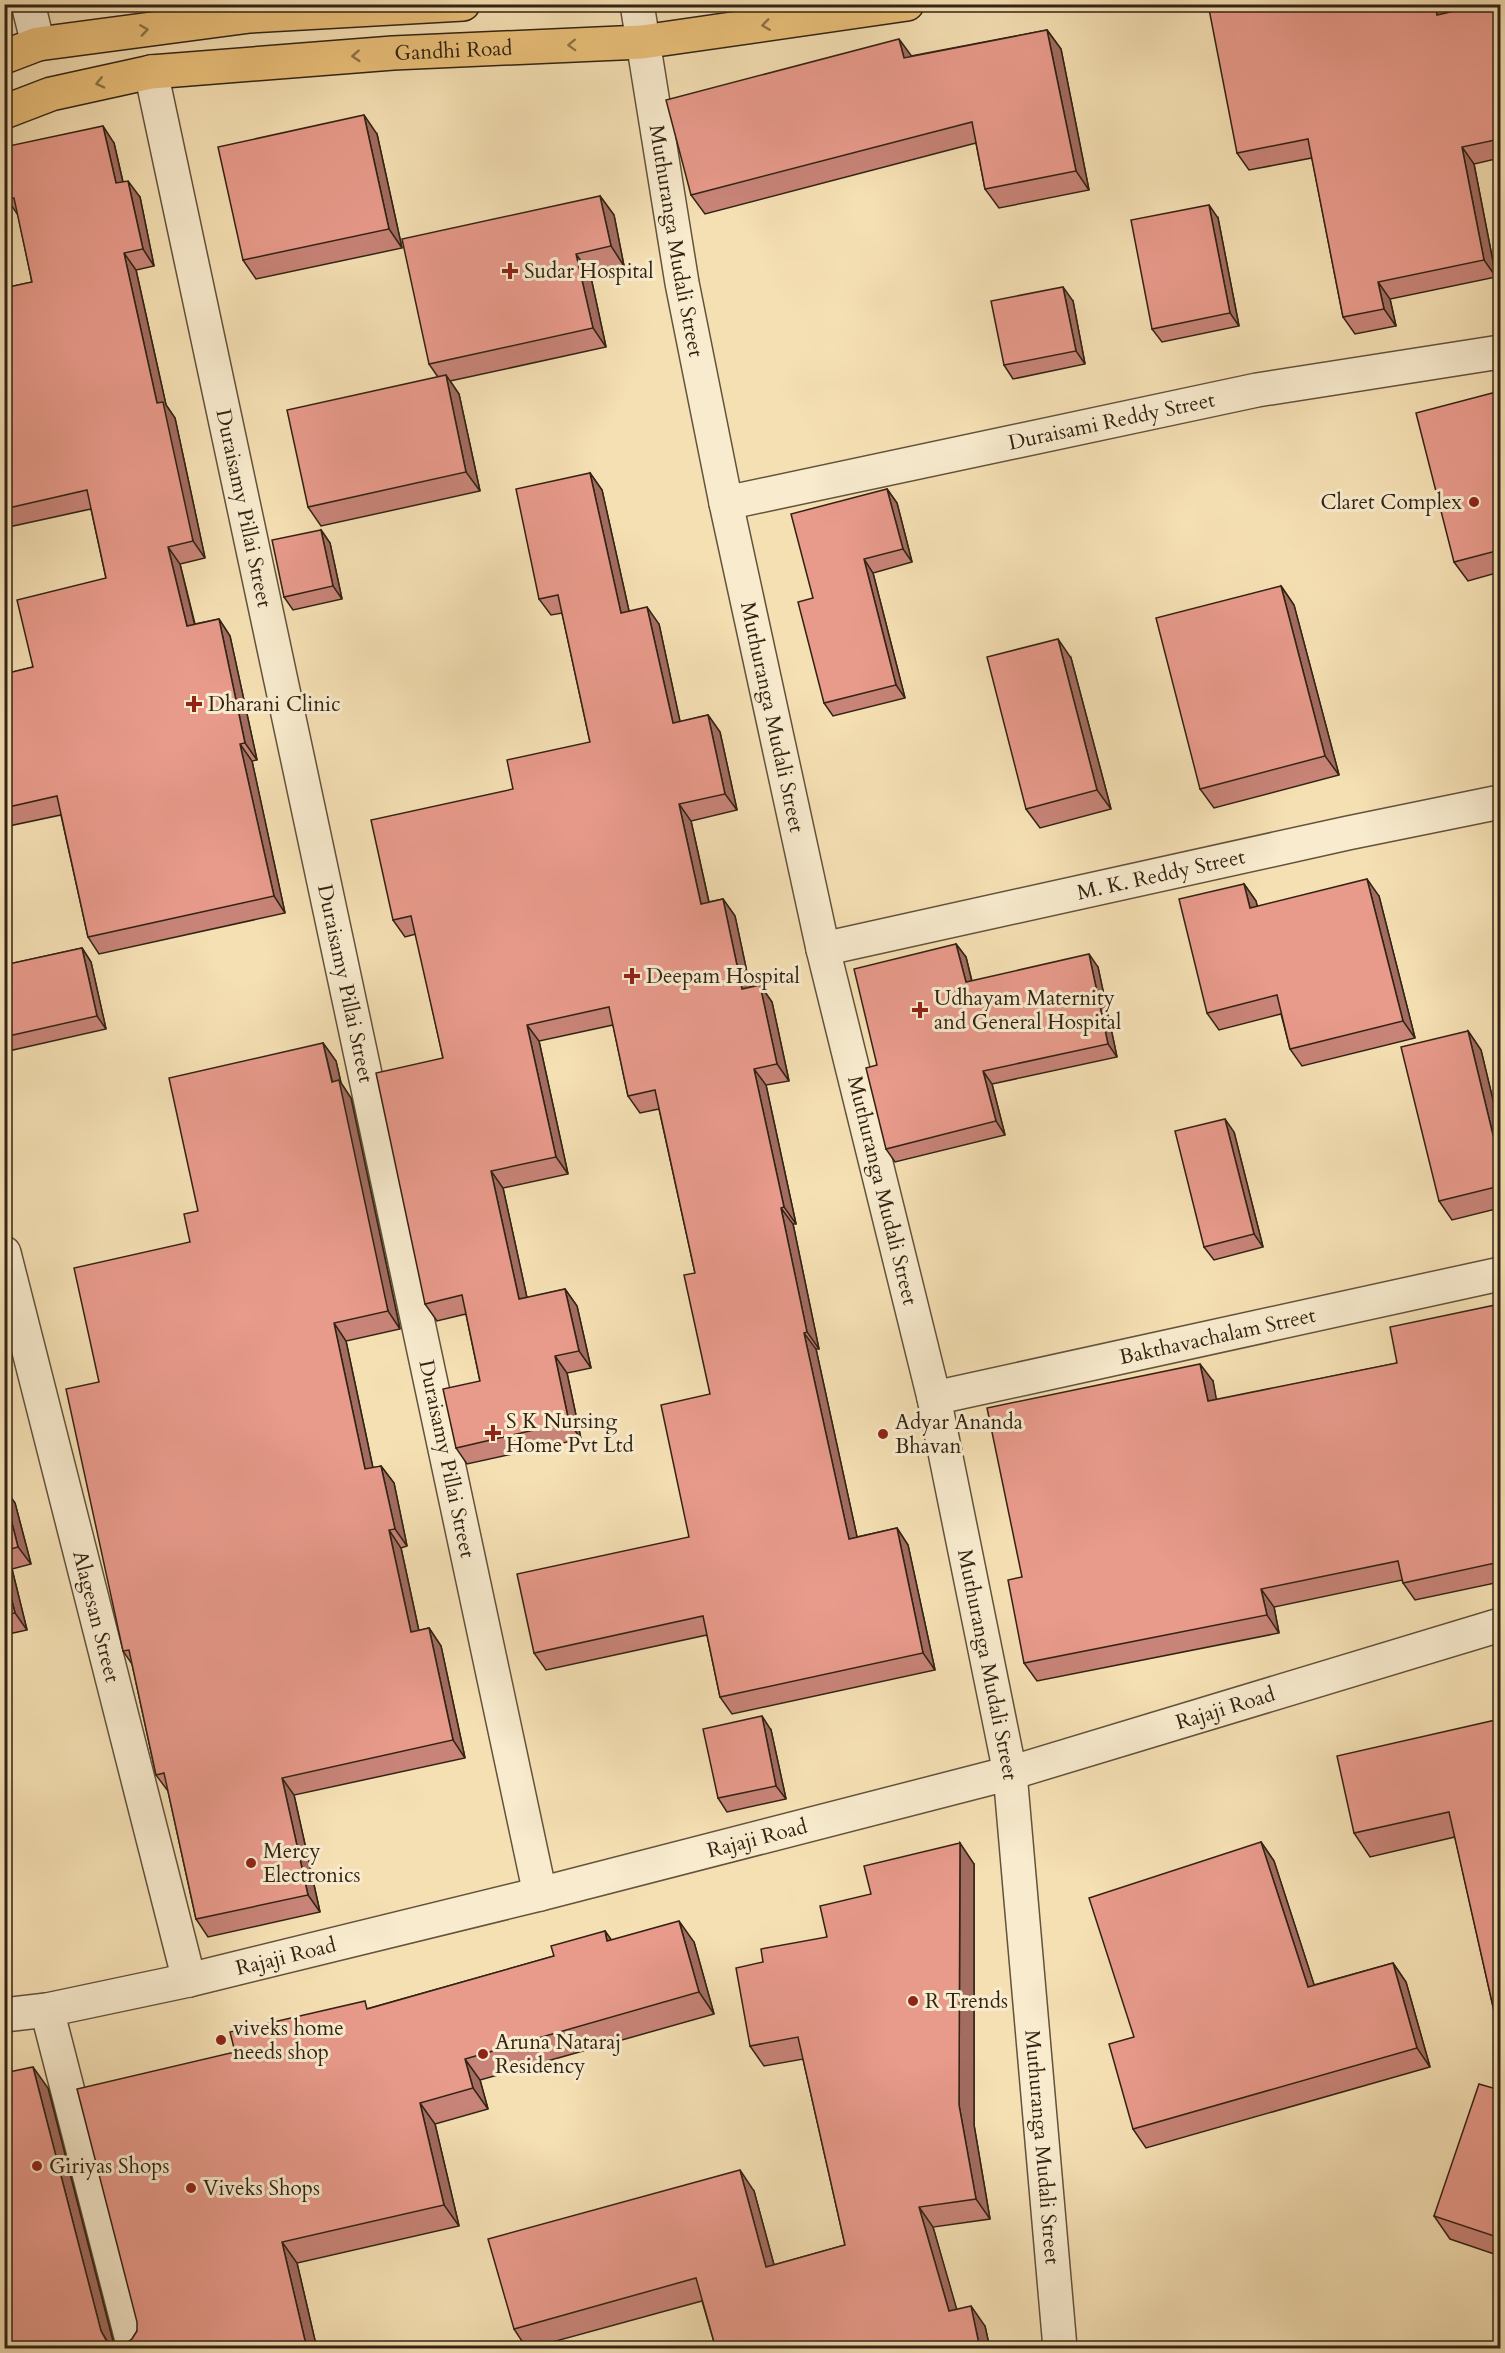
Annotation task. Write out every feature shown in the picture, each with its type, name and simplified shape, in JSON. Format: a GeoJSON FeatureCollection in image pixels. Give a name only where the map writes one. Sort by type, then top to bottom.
{"type":"FeatureCollection","features":[{"type":"Feature","properties":{"kind":"main road"},"geometry":{"type":"LineString","coordinates":[[4,57],[38,44],[250,16],[463,4]]}},
{"type":"Feature","properties":{"kind":"main road","name":"Gandhi Road"},"geometry":{"type":"LineString","coordinates":[[4,112],[51,94],[151,72],[393,53],[642,42],[907,4]]}},
{"type":"Feature","properties":{"kind":"street"},"geometry":{"type":"LineString","coordinates":[[28,4],[38,44]]}},
{"type":"Feature","properties":{"kind":"street","name":"Muthuranga Mudali Street"},"geometry":{"type":"LineString","coordinates":[[637,4],[682,283],[726,503],[824,950],[933,1398],[1010,1773],[1060,2349]]}},
{"type":"Feature","properties":{"kind":"street","name":"Duraisamy Pillai Street"},"geometry":{"type":"LineString","coordinates":[[151,72],[540,1894]]}},
{"type":"Feature","properties":{"kind":"street","name":"Duraisami Reddy Street"},"geometry":{"type":"LineString","coordinates":[[726,503],[1257,390],[1500,352]]}},
{"type":"Feature","properties":{"kind":"street","name":"M. K. Reddy Street"},"geometry":{"type":"LineString","coordinates":[[824,950],[1348,833],[1500,802]]}},
{"type":"Feature","properties":{"kind":"street","name":"Alagesan Street"},"geometry":{"type":"LineString","coordinates":[[4,1253],[189,1980]]}},
{"type":"Feature","properties":{"kind":"street","name":"Bakthavachalam Street"},"geometry":{"type":"LineString","coordinates":[[933,1398],[1500,1274]]}},
{"type":"Feature","properties":{"kind":"street","name":"Rajaji Road"},"geometry":{"type":"LineString","coordinates":[[4,2014],[47,2010],[189,1980],[540,1894],[1010,1773],[1500,1625]]}},
{"type":"Feature","properties":{"kind":"street"},"geometry":{"type":"LineString","coordinates":[[47,2010],[134,2349]]}},
{"type":"Feature","properties":{"kind":"building"},"geometry":{"type":"Polygon","coordinates":[[[1208,4],[1325,4],[1326,8],[1343,4],[1435,4],[1437,15],[1485,4],[1500,4],[1500,139],[1462,147],[1484,260],[1378,282],[1384,309],[1343,317],[1308,139],[1237,153],[1208,4]]]}},
{"type":"Feature","properties":{"kind":"building"},"geometry":{"type":"Polygon","coordinates":[[[1047,30],[1076,171],[985,189],[972,122],[691,195],[666,100],[899,39],[904,58],[1047,30]]]}},
{"type":"Feature","properties":{"kind":"building"},"geometry":{"type":"Polygon","coordinates":[[[364,115],[389,229],[243,260],[218,147],[364,115]]]}},
{"type":"Feature","properties":{"kind":"building"},"geometry":{"type":"Polygon","coordinates":[[[103,126],[116,183],[128,181],[143,249],[124,253],[157,403],[163,402],[193,541],[168,547],[187,626],[219,619],[245,743],[240,744],[274,896],[88,937],[57,796],[4,808],[4,674],[33,667],[17,600],[106,578],[87,490],[4,509],[4,288],[32,282],[14,198],[7,199],[4,189],[4,147],[103,126]]]}},
{"type":"Feature","properties":{"kind":"building"},"geometry":{"type":"Polygon","coordinates":[[[600,196],[611,246],[576,254],[593,328],[429,364],[402,239],[600,196]]]}},
{"type":"Feature","properties":{"kind":"building"},"geometry":{"type":"Polygon","coordinates":[[[1209,205],[1230,313],[1152,329],[1131,220],[1209,205]]]}},
{"type":"Feature","properties":{"kind":"building"},"geometry":{"type":"Polygon","coordinates":[[[1063,287],[1076,351],[1004,365],[991,301],[1063,287]]]}},
{"type":"Feature","properties":{"kind":"building"},"geometry":{"type":"Polygon","coordinates":[[[446,375],[466,472],[308,507],[287,410],[446,375]]]}},
{"type":"Feature","properties":{"kind":"building","name":"Claret Complex"},"geometry":{"type":"Polygon","coordinates":[[[1500,391],[1500,550],[1454,562],[1416,413],[1500,391]]]}},
{"type":"Feature","properties":{"kind":"building"},"geometry":{"type":"Polygon","coordinates":[[[590,473],[621,613],[647,607],[673,723],[708,715],[725,794],[679,804],[701,904],[723,899],[742,989],[760,985],[777,1064],[754,1069],[784,1207],[781,1208],[807,1332],[804,1333],[849,1539],[897,1528],[923,1653],[720,1697],[703,1616],[534,1653],[517,1574],[689,1537],[661,1405],[710,1394],[684,1275],[695,1273],[655,1090],[628,1096],[609,1007],[527,1025],[556,1157],[491,1171],[519,1299],[565,1289],[579,1351],[555,1356],[569,1422],[456,1448],[443,1389],[480,1381],[462,1295],[425,1304],[376,1073],[443,1058],[411,916],[393,920],[371,820],[513,789],[507,760],[590,742],[558,595],[539,599],[516,489],[590,473]]]}},
{"type":"Feature","properties":{"kind":"building"},"geometry":{"type":"Polygon","coordinates":[[[887,489],[903,549],[864,559],[896,685],[824,703],[798,602],[813,598],[791,514],[887,489]]]}},
{"type":"Feature","properties":{"kind":"building"},"geometry":{"type":"Polygon","coordinates":[[[321,530],[333,586],[284,597],[272,540],[321,530]]]}},
{"type":"Feature","properties":{"kind":"building"},"geometry":{"type":"Polygon","coordinates":[[[1281,586],[1325,756],[1200,789],[1156,618],[1281,586]]]}},
{"type":"Feature","properties":{"kind":"building"},"geometry":{"type":"Polygon","coordinates":[[[1058,639],[1097,790],[1026,809],[987,657],[1058,639]]]}},
{"type":"Feature","properties":{"kind":"building"},"geometry":{"type":"Polygon","coordinates":[[[1367,879],[1403,1021],[1290,1049],[1277,995],[1207,1013],[1179,899],[1244,884],[1250,908],[1367,879]]]}},
{"type":"Feature","properties":{"kind":"building"},"geometry":{"type":"Polygon","coordinates":[[[956,944],[966,982],[1089,954],[1108,1044],[983,1071],[996,1121],[886,1149],[866,1068],[877,1065],[854,969],[956,944]]]}},
{"type":"Feature","properties":{"kind":"building"},"geometry":{"type":"Polygon","coordinates":[[[82,948],[97,1016],[4,1037],[4,965],[82,948]]]}},
{"type":"Feature","properties":{"kind":"building"},"geometry":{"type":"Polygon","coordinates":[[[1468,1031],[1500,1164],[1500,1186],[1439,1201],[1401,1047],[1468,1031]]]}},
{"type":"Feature","properties":{"kind":"building"},"geometry":{"type":"Polygon","coordinates":[[[323,1043],[332,1082],[339,1080],[388,1311],[334,1323],[365,1469],[381,1466],[395,1529],[389,1530],[411,1632],[429,1628],[453,1740],[282,1778],[308,1895],[196,1919],[164,1773],[156,1775],[129,1650],[123,1651],[66,1389],[99,1382],[74,1268],[190,1242],[184,1214],[198,1211],[169,1078],[323,1043]]]}},
{"type":"Feature","properties":{"kind":"building"},"geometry":{"type":"Polygon","coordinates":[[[1225,1119],[1254,1234],[1204,1247],[1175,1131],[1225,1119]]]}},
{"type":"Feature","properties":{"kind":"building"},"geometry":{"type":"Polygon","coordinates":[[[1500,1304],[1500,1562],[1403,1583],[1398,1561],[1261,1589],[1267,1615],[1024,1663],[1008,1580],[1022,1577],[987,1408],[1200,1364],[1208,1401],[1397,1363],[1390,1327],[1500,1304]]]}},
{"type":"Feature","properties":{"kind":"building"},"geometry":{"type":"Polygon","coordinates":[[[4,1491],[18,1547],[4,1551],[4,1491]]]}},
{"type":"Feature","properties":{"kind":"building"},"geometry":{"type":"Polygon","coordinates":[[[4,1570],[15,1613],[4,1615],[4,1570]]]}},
{"type":"Feature","properties":{"kind":"building"},"geometry":{"type":"Polygon","coordinates":[[[762,1716],[776,1786],[718,1798],[703,1729],[762,1716]]]}},
{"type":"Feature","properties":{"kind":"building"},"geometry":{"type":"Polygon","coordinates":[[[1500,1719],[1500,2019],[1496,2020],[1449,1812],[1354,1833],[1337,1756],[1500,1719]]]}},
{"type":"Feature","properties":{"kind":"building"},"geometry":{"type":"Polygon","coordinates":[[[1261,1842],[1308,1987],[1393,1963],[1417,2048],[1133,2129],[1109,2044],[1134,2037],[1089,1898],[1261,1842]]]}},
{"type":"Feature","properties":{"kind":"building"},"geometry":{"type":"Polygon","coordinates":[[[960,1843],[959,2105],[976,2199],[919,2207],[949,2311],[971,2306],[980,2349],[768,2349],[767,2343],[748,2349],[716,2349],[696,2278],[514,2329],[488,2239],[740,2170],[766,2267],[845,2245],[798,2037],[750,2046],[736,1968],[763,1962],[761,1949],[827,1937],[820,1906],[871,1894],[864,1866],[960,1843]]]}},
{"type":"Feature","properties":{"kind":"building"},"geometry":{"type":"Polygon","coordinates":[[[679,1921],[699,1992],[465,2059],[473,2088],[420,2103],[444,2205],[282,2242],[307,2349],[148,2349],[147,2345],[131,2349],[4,2349],[4,2073],[33,2067],[101,2331],[106,2340],[115,2345],[123,2345],[132,2339],[137,2331],[137,2322],[77,2089],[235,2052],[230,2032],[365,2001],[367,2009],[554,1956],[551,1946],[605,1931],[607,1941],[679,1921]]]}},
{"type":"Feature","properties":{"kind":"building"},"geometry":{"type":"Polygon","coordinates":[[[1479,2084],[1500,2090],[1500,2238],[1434,2216],[1479,2084]]]}},
{"type":"Feature","properties":{"kind":"place","name":"Sudar Hospital"},"geometry":{"type":"Point","coordinates":[510,271]}},
{"type":"Feature","properties":{"kind":"place","name":"Claret Complex"},"geometry":{"type":"Point","coordinates":[1474,502]}},
{"type":"Feature","properties":{"kind":"place","name":"Dharani Clinic"},"geometry":{"type":"Point","coordinates":[194,704]}},
{"type":"Feature","properties":{"kind":"place","name":"Deepam Hospital"},"geometry":{"type":"Point","coordinates":[632,976]}},
{"type":"Feature","properties":{"kind":"place","name":"Udhayam Maternity and General Hospital"},"geometry":{"type":"Point","coordinates":[920,1010]}},
{"type":"Feature","properties":{"kind":"place","name":"S K Nursing Home Pvt Ltd"},"geometry":{"type":"Point","coordinates":[493,1433]}},
{"type":"Feature","properties":{"kind":"place","name":"Adyar Ananda Bhavan"},"geometry":{"type":"Point","coordinates":[883,1434]}},
{"type":"Feature","properties":{"kind":"place","name":"Mercy Electronics"},"geometry":{"type":"Point","coordinates":[251,1863]}},
{"type":"Feature","properties":{"kind":"place","name":"R Trends"},"geometry":{"type":"Point","coordinates":[913,2001]}},
{"type":"Feature","properties":{"kind":"place","name":"viveks home needs shop"},"geometry":{"type":"Point","coordinates":[221,2040]}},
{"type":"Feature","properties":{"kind":"place","name":"Aruna Nataraj Residency"},"geometry":{"type":"Point","coordinates":[483,2054]}},
{"type":"Feature","properties":{"kind":"place","name":"Giriyas Shops"},"geometry":{"type":"Point","coordinates":[37,2166]}},
{"type":"Feature","properties":{"kind":"place","name":"Viveks Shops"},"geometry":{"type":"Point","coordinates":[191,2188]}}]}
